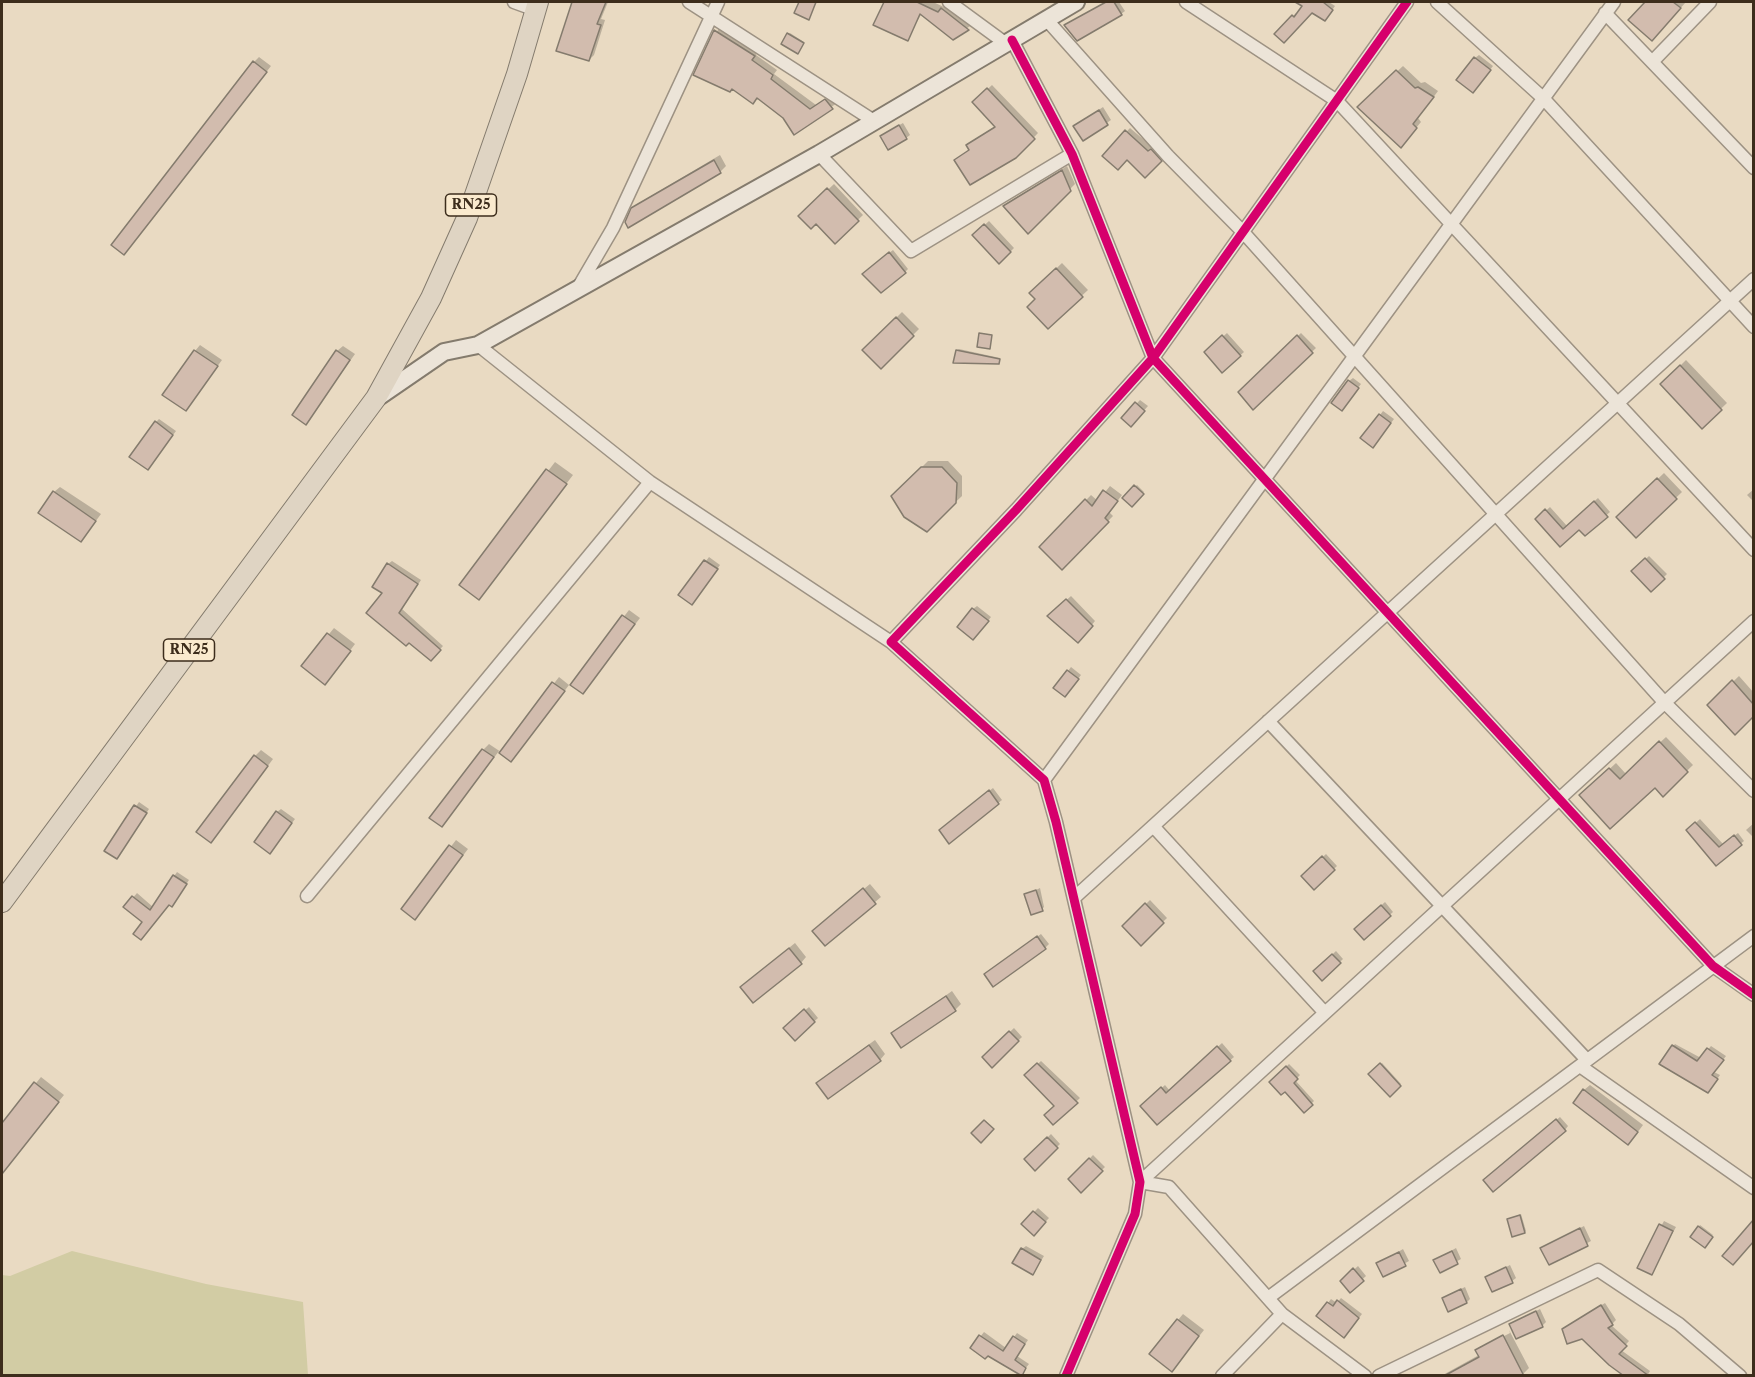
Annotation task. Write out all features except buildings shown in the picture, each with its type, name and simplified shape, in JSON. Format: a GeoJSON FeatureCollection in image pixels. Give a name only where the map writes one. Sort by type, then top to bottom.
{"type":"FeatureCollection","features":[{"type":"Feature","properties":{"kind":"main road"},"geometry":{"type":"LineString","coordinates":[[376,398],[444,352],[478,345],[819,154],[1076,2]]}},
{"type":"Feature","properties":{"kind":"main road","name":"RN25"},"geometry":{"type":"LineString","coordinates":[[5,891],[376,398],[431,298],[466,218],[517,74],[537,6]]}},
{"type":"Feature","properties":{"kind":"street"},"geometry":{"type":"LineString","coordinates":[[514,2],[537,6]]}},
{"type":"Feature","properties":{"kind":"street"},"geometry":{"type":"LineString","coordinates":[[689,2],[874,121]]}},
{"type":"Feature","properties":{"kind":"street"},"geometry":{"type":"LineString","coordinates":[[578,288],[613,228],[718,2]]}},
{"type":"Feature","properties":{"kind":"street"},"geometry":{"type":"LineString","coordinates":[[950,2],[1009,42],[1072,154],[1153,358],[1713,966],[1754,995]]}},
{"type":"Feature","properties":{"kind":"street"},"geometry":{"type":"LineString","coordinates":[[1186,2],[1337,101],[1754,550]]}},
{"type":"Feature","properties":{"kind":"street"},"geometry":{"type":"LineString","coordinates":[[891,642],[1016,510],[1153,358],[1407,2]]}},
{"type":"Feature","properties":{"kind":"street"},"geometry":{"type":"LineString","coordinates":[[1437,2],[1543,98],[1754,327]]}},
{"type":"Feature","properties":{"kind":"street"},"geometry":{"type":"LineString","coordinates":[[1044,780],[1263,478],[1614,2]]}},
{"type":"Feature","properties":{"kind":"street"},"geometry":{"type":"LineString","coordinates":[[1652,62],[1710,2]]}},
{"type":"Feature","properties":{"kind":"street"},"geometry":{"type":"LineString","coordinates":[[1605,13],[1754,168]]}},
{"type":"Feature","properties":{"kind":"street"},"geometry":{"type":"LineString","coordinates":[[1046,20],[1168,156],[1244,232],[1664,702],[1754,791]]}},
{"type":"Feature","properties":{"kind":"street"},"geometry":{"type":"LineString","coordinates":[[819,154],[911,251],[1072,154]]}},
{"type":"Feature","properties":{"kind":"street"},"geometry":{"type":"LineString","coordinates":[[1074,898],[1754,279]]}},
{"type":"Feature","properties":{"kind":"street"},"geometry":{"type":"LineString","coordinates":[[478,345],[650,482],[891,642],[1044,780],[1140,1182],[1135,1215],[1066,1376]]}},
{"type":"Feature","properties":{"kind":"street"},"geometry":{"type":"LineString","coordinates":[[307,896],[650,482]]}},
{"type":"Feature","properties":{"kind":"street"},"geometry":{"type":"LineString","coordinates":[[1140,1182],[1754,621]]}},
{"type":"Feature","properties":{"kind":"street"},"geometry":{"type":"LineString","coordinates":[[1268,721],[1442,905],[1584,1063],[1754,1188]]}},
{"type":"Feature","properties":{"kind":"street"},"geometry":{"type":"LineString","coordinates":[[1153,826],[1324,1013]]}},
{"type":"Feature","properties":{"kind":"street"},"geometry":{"type":"LineString","coordinates":[[1268,1298],[1754,936]]}},
{"type":"Feature","properties":{"kind":"street"},"geometry":{"type":"LineString","coordinates":[[1140,1182],[1169,1186],[1282,1314],[1365,1376]]}},
{"type":"Feature","properties":{"kind":"street"},"geometry":{"type":"LineString","coordinates":[[1379,1376],[1598,1270],[1679,1324],[1740,1376]]}},
{"type":"Feature","properties":{"kind":"street"},"geometry":{"type":"LineString","coordinates":[[1222,1376],[1282,1314]]}},
{"type":"Feature","properties":{"kind":"shaded area"},"geometry":{"type":"Polygon","coordinates":[[[72,1251],[206,1284],[303,1302],[308,1375],[2,1375],[2,1275],[10,1276],[72,1251]]]}},
{"type":"Feature","properties":{"kind":"cycle path"},"geometry":{"type":"LineString","coordinates":[[1066,1376],[1135,1214],[1140,1182],[1056,822],[1044,780],[891,642],[1016,510],[1153,358],[1407,2]]}},
{"type":"Feature","properties":{"kind":"cycle path"},"geometry":{"type":"LineString","coordinates":[[1012,40],[1072,154],[1153,358],[1713,966],[1754,995]]}}]}
